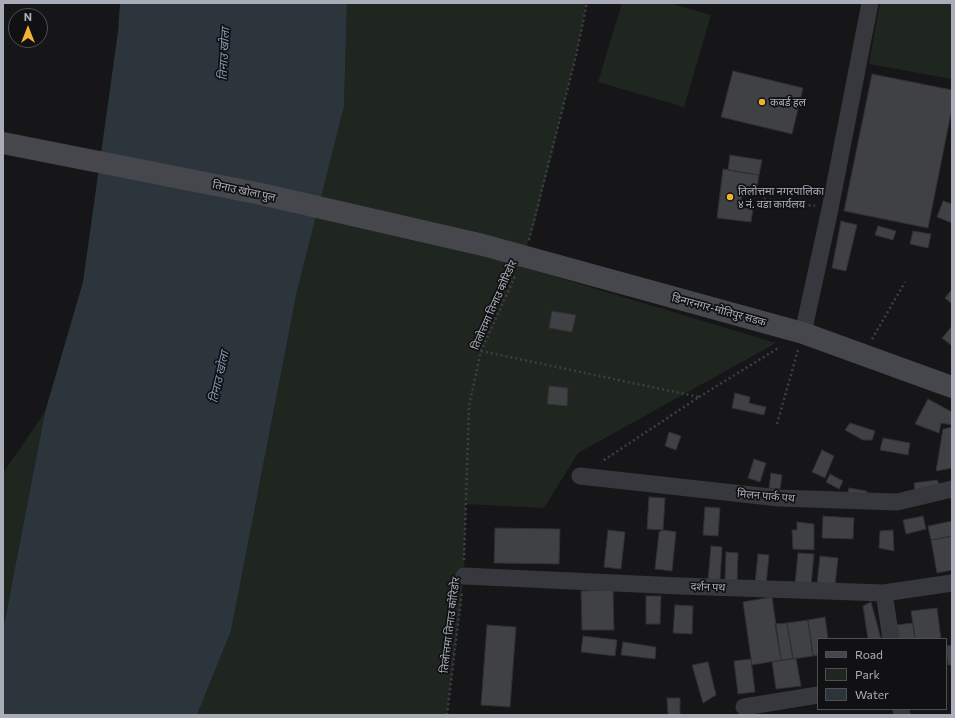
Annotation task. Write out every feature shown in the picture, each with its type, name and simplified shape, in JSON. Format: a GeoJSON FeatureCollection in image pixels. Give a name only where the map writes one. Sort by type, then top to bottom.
{"type":"FeatureCollection","features":[{"type":"Feature","properties":{"kind":"street"},"geometry":{"type":"LineString","coordinates":[[803,333],[830,209],[870,3]]}},
{"type":"Feature","properties":{"kind":"street","name":"तिनाउ खोला पुल"},"geometry":{"type":"LineString","coordinates":[[3,143],[261,194],[483,245]]}},
{"type":"Feature","properties":{"kind":"street","name":"डिन्गरनगर-मोतिपुर सडक"},"geometry":{"type":"LineString","coordinates":[[483,245],[803,333],[952,387]]}},
{"type":"Feature","properties":{"kind":"street","name":"मिलन पार्क पथ"},"geometry":{"type":"LineString","coordinates":[[580,476],[779,498],[897,502],[952,489]]}},
{"type":"Feature","properties":{"kind":"street","name":"दर्शन पथ"},"geometry":{"type":"LineString","coordinates":[[464,576],[884,594],[952,583]]}},
{"type":"Feature","properties":{"kind":"street"},"geometry":{"type":"LineString","coordinates":[[884,594],[891,638]]}},
{"type":"Feature","properties":{"kind":"street"},"geometry":{"type":"LineString","coordinates":[[744,707],[817,695]]}},
{"type":"Feature","properties":{"kind":"path","name":"तिलोत्तमा तिनाउ कोरिडोर"},"geometry":{"type":"LineString","coordinates":[[447,715],[464,576],[469,406],[481,351],[524,257],[576,56],[587,3]]}},
{"type":"Feature","properties":{"kind":"path"},"geometry":{"type":"LineString","coordinates":[[764,199],[830,209]]}},
{"type":"Feature","properties":{"kind":"path"},"geometry":{"type":"LineString","coordinates":[[863,355],[905,282]]}},
{"type":"Feature","properties":{"kind":"path"},"geometry":{"type":"LineString","coordinates":[[580,476],[699,397],[803,333]]}},
{"type":"Feature","properties":{"kind":"path"},"geometry":{"type":"LineString","coordinates":[[777,424],[803,333]]}},
{"type":"Feature","properties":{"kind":"path"},"geometry":{"type":"LineString","coordinates":[[481,351],[699,397]]}},
{"type":"Feature","properties":{"kind":"green space"},"geometry":{"type":"Polygon","coordinates":[[[347,3],[587,3],[576,56],[535,222],[520,266],[776,343],[578,453],[544,508],[466,504],[464,576],[447,715],[197,715],[231,631],[297,291],[344,107],[347,3]]]}},
{"type":"Feature","properties":{"kind":"green space"},"geometry":{"type":"Polygon","coordinates":[[[622,3],[670,3],[711,15],[684,107],[598,82],[622,3]]]}},
{"type":"Feature","properties":{"kind":"green space"},"geometry":{"type":"Polygon","coordinates":[[[880,3],[952,3],[952,79],[869,64],[880,3]]]}},
{"type":"Feature","properties":{"kind":"green space"},"geometry":{"type":"Polygon","coordinates":[[[45,412],[3,630],[3,473],[45,412]]]}},
{"type":"Feature","properties":{"kind":"water","name":"तिनाउ खोला"},"geometry":{"type":"Polygon","coordinates":[[[120,3],[347,3],[344,107],[297,291],[231,631],[197,715],[3,715],[3,630],[45,412],[83,282],[118,32],[120,3]]]}},
{"type":"Feature","properties":{"kind":"building","name":"कबर्ड हल"},"geometry":{"type":"Polygon","coordinates":[[[733,71],[803,88],[792,134],[721,117],[733,71]]]}},
{"type":"Feature","properties":{"kind":"building"},"geometry":{"type":"Polygon","coordinates":[[[872,74],[952,90],[952,108],[928,228],[844,211],[872,74]]]}},
{"type":"Feature","properties":{"kind":"building"},"geometry":{"type":"Polygon","coordinates":[[[730,155],[762,160],[759,175],[728,170],[730,155]]]}},
{"type":"Feature","properties":{"kind":"building","name":"तिलोत्तमा नगरपालिका ४ नं. वडा कार्यलय"},"geometry":{"type":"Polygon","coordinates":[[[723,169],[759,175],[757,187],[743,186],[740,208],[753,209],[751,222],[717,218],[723,169]]]}},
{"type":"Feature","properties":{"kind":"building"},"geometry":{"type":"Polygon","coordinates":[[[943,201],[952,204],[952,223],[937,217],[943,201]]]}},
{"type":"Feature","properties":{"kind":"building"},"geometry":{"type":"Polygon","coordinates":[[[841,221],[857,225],[846,271],[832,268],[841,221]]]}},
{"type":"Feature","properties":{"kind":"building"},"geometry":{"type":"Polygon","coordinates":[[[878,226],[896,231],[893,240],[875,235],[878,226]]]}},
{"type":"Feature","properties":{"kind":"building"},"geometry":{"type":"Polygon","coordinates":[[[913,231],[931,234],[928,248],[910,244],[913,231]]]}},
{"type":"Feature","properties":{"kind":"building"},"geometry":{"type":"Polygon","coordinates":[[[952,289],[952,304],[945,298],[952,289]]]}},
{"type":"Feature","properties":{"kind":"building"},"geometry":{"type":"Polygon","coordinates":[[[552,311],[576,315],[572,332],[549,328],[552,311]]]}},
{"type":"Feature","properties":{"kind":"building"},"geometry":{"type":"Polygon","coordinates":[[[952,326],[952,346],[942,338],[952,326]]]}},
{"type":"Feature","properties":{"kind":"building"},"geometry":{"type":"Polygon","coordinates":[[[549,386],[568,388],[567,406],[547,404],[549,386]]]}},
{"type":"Feature","properties":{"kind":"building"},"geometry":{"type":"Polygon","coordinates":[[[735,393],[750,397],[749,403],[766,407],[764,415],[732,408],[735,393]]]}},
{"type":"Feature","properties":{"kind":"building"},"geometry":{"type":"Polygon","coordinates":[[[928,399],[952,412],[952,425],[941,423],[939,433],[915,424],[928,399]]]}},
{"type":"Feature","properties":{"kind":"building"},"geometry":{"type":"Polygon","coordinates":[[[850,423],[875,431],[872,440],[863,440],[845,430],[850,423]]]}},
{"type":"Feature","properties":{"kind":"building"},"geometry":{"type":"Polygon","coordinates":[[[952,427],[952,468],[936,471],[943,429],[952,427]]]}},
{"type":"Feature","properties":{"kind":"building"},"geometry":{"type":"Polygon","coordinates":[[[669,432],[681,436],[676,450],[665,446],[669,432]]]}},
{"type":"Feature","properties":{"kind":"building"},"geometry":{"type":"Polygon","coordinates":[[[883,438],[910,443],[908,455],[880,450],[883,438]]]}},
{"type":"Feature","properties":{"kind":"building"},"geometry":{"type":"Polygon","coordinates":[[[822,450],[834,456],[825,478],[812,472],[822,450]]]}},
{"type":"Feature","properties":{"kind":"building"},"geometry":{"type":"Polygon","coordinates":[[[754,459],[766,463],[760,482],[748,478],[754,459]]]}},
{"type":"Feature","properties":{"kind":"building"},"geometry":{"type":"Polygon","coordinates":[[[771,473],[782,475],[780,489],[769,488],[771,473]]]}},
{"type":"Feature","properties":{"kind":"building"},"geometry":{"type":"Polygon","coordinates":[[[830,474],[843,481],[839,489],[826,482],[830,474]]]}},
{"type":"Feature","properties":{"kind":"building"},"geometry":{"type":"Polygon","coordinates":[[[937,480],[941,488],[915,491],[914,483],[937,480]]]}},
{"type":"Feature","properties":{"kind":"building"},"geometry":{"type":"Polygon","coordinates":[[[849,488],[867,491],[865,499],[847,496],[849,488]]]}},
{"type":"Feature","properties":{"kind":"building"},"geometry":{"type":"Polygon","coordinates":[[[649,497],[665,498],[663,530],[647,529],[649,497]]]}},
{"type":"Feature","properties":{"kind":"building"},"geometry":{"type":"Polygon","coordinates":[[[705,507],[720,508],[718,536],[703,535],[705,507]]]}},
{"type":"Feature","properties":{"kind":"building"},"geometry":{"type":"Polygon","coordinates":[[[823,516],[854,518],[853,539],[822,538],[823,516]]]}},
{"type":"Feature","properties":{"kind":"building"},"geometry":{"type":"Polygon","coordinates":[[[923,516],[926,529],[906,534],[903,520],[923,516]]]}},
{"type":"Feature","properties":{"kind":"building"},"geometry":{"type":"Polygon","coordinates":[[[952,521],[952,536],[931,540],[928,526],[952,521]]]}},
{"type":"Feature","properties":{"kind":"building"},"geometry":{"type":"Polygon","coordinates":[[[797,522],[814,524],[814,550],[793,549],[792,530],[797,530],[797,522]]]}},
{"type":"Feature","properties":{"kind":"building"},"geometry":{"type":"Polygon","coordinates":[[[495,528],[560,529],[559,564],[494,563],[495,528]]]}},
{"type":"Feature","properties":{"kind":"building"},"geometry":{"type":"Polygon","coordinates":[[[608,530],[625,532],[621,569],[604,567],[608,530]]]}},
{"type":"Feature","properties":{"kind":"building"},"geometry":{"type":"Polygon","coordinates":[[[663,530],[676,532],[672,571],[655,569],[659,532],[663,530]]]}},
{"type":"Feature","properties":{"kind":"building"},"geometry":{"type":"Polygon","coordinates":[[[893,530],[894,551],[879,548],[880,531],[893,530]]]}},
{"type":"Feature","properties":{"kind":"building"},"geometry":{"type":"Polygon","coordinates":[[[952,536],[952,570],[937,573],[931,540],[952,536]]]}},
{"type":"Feature","properties":{"kind":"building"},"geometry":{"type":"Polygon","coordinates":[[[711,546],[722,547],[720,580],[708,580],[711,546]]]}},
{"type":"Feature","properties":{"kind":"building"},"geometry":{"type":"Polygon","coordinates":[[[726,552],[738,553],[737,582],[725,582],[726,552]]]}},
{"type":"Feature","properties":{"kind":"building"},"geometry":{"type":"Polygon","coordinates":[[[798,553],[814,554],[811,585],[795,584],[798,553]]]}},
{"type":"Feature","properties":{"kind":"building"},"geometry":{"type":"Polygon","coordinates":[[[758,554],[769,555],[766,585],[755,584],[758,554]]]}},
{"type":"Feature","properties":{"kind":"building"},"geometry":{"type":"Polygon","coordinates":[[[820,556],[838,558],[835,586],[817,584],[820,556]]]}},
{"type":"Feature","properties":{"kind":"building"},"geometry":{"type":"Polygon","coordinates":[[[613,590],[614,630],[582,630],[581,591],[613,590]]]}},
{"type":"Feature","properties":{"kind":"building"},"geometry":{"type":"Polygon","coordinates":[[[646,596],[661,596],[660,624],[646,624],[646,596]]]}},
{"type":"Feature","properties":{"kind":"building"},"geometry":{"type":"Polygon","coordinates":[[[772,597],[781,660],[752,665],[743,602],[772,597]]]}},
{"type":"Feature","properties":{"kind":"building"},"geometry":{"type":"Polygon","coordinates":[[[871,602],[881,638],[868,638],[863,606],[871,602]]]}},
{"type":"Feature","properties":{"kind":"building"},"geometry":{"type":"Polygon","coordinates":[[[675,605],[693,606],[692,634],[673,633],[675,605]]]}},
{"type":"Feature","properties":{"kind":"building"},"geometry":{"type":"Polygon","coordinates":[[[937,608],[941,638],[915,638],[911,611],[937,608]]]}},
{"type":"Feature","properties":{"kind":"building"},"geometry":{"type":"Polygon","coordinates":[[[825,617],[828,638],[817,638],[817,655],[813,656],[808,620],[825,617]]]}},
{"type":"Feature","properties":{"kind":"building"},"geometry":{"type":"Polygon","coordinates":[[[808,620],[813,656],[793,659],[787,623],[808,620]]]}},
{"type":"Feature","properties":{"kind":"building"},"geometry":{"type":"Polygon","coordinates":[[[787,623],[793,659],[781,660],[775,624],[787,623]]]}},
{"type":"Feature","properties":{"kind":"building"},"geometry":{"type":"Polygon","coordinates":[[[913,623],[915,638],[898,638],[896,625],[913,623]]]}},
{"type":"Feature","properties":{"kind":"building"},"geometry":{"type":"Polygon","coordinates":[[[487,625],[516,627],[510,707],[481,705],[487,625]]]}},
{"type":"Feature","properties":{"kind":"building"},"geometry":{"type":"Polygon","coordinates":[[[583,636],[617,640],[615,656],[581,652],[583,636]]]}},
{"type":"Feature","properties":{"kind":"building"},"geometry":{"type":"Polygon","coordinates":[[[623,642],[656,647],[655,659],[621,655],[623,642]]]}},
{"type":"Feature","properties":{"kind":"building"},"geometry":{"type":"Polygon","coordinates":[[[952,645],[952,665],[948,665],[947,646],[952,645]]]}},
{"type":"Feature","properties":{"kind":"building"},"geometry":{"type":"Polygon","coordinates":[[[796,658],[801,686],[776,689],[772,662],[796,658]]]}},
{"type":"Feature","properties":{"kind":"building"},"geometry":{"type":"Polygon","coordinates":[[[751,659],[755,692],[738,694],[734,661],[751,659]]]}},
{"type":"Feature","properties":{"kind":"building"},"geometry":{"type":"Polygon","coordinates":[[[708,662],[716,695],[703,703],[692,665],[708,662]]]}},
{"type":"Feature","properties":{"kind":"building"},"geometry":{"type":"Polygon","coordinates":[[[667,698],[680,698],[680,715],[668,715],[667,698]]]}},
{"type":"Feature","properties":{"kind":"place","name":"कबर्ड हल"},"geometry":{"type":"Point","coordinates":[762,102]}},
{"type":"Feature","properties":{"kind":"place","name":"तिलोत्तमा नगरपालिका ४ नं. वडा कार्यलय"},"geometry":{"type":"Point","coordinates":[730,197]}}]}
